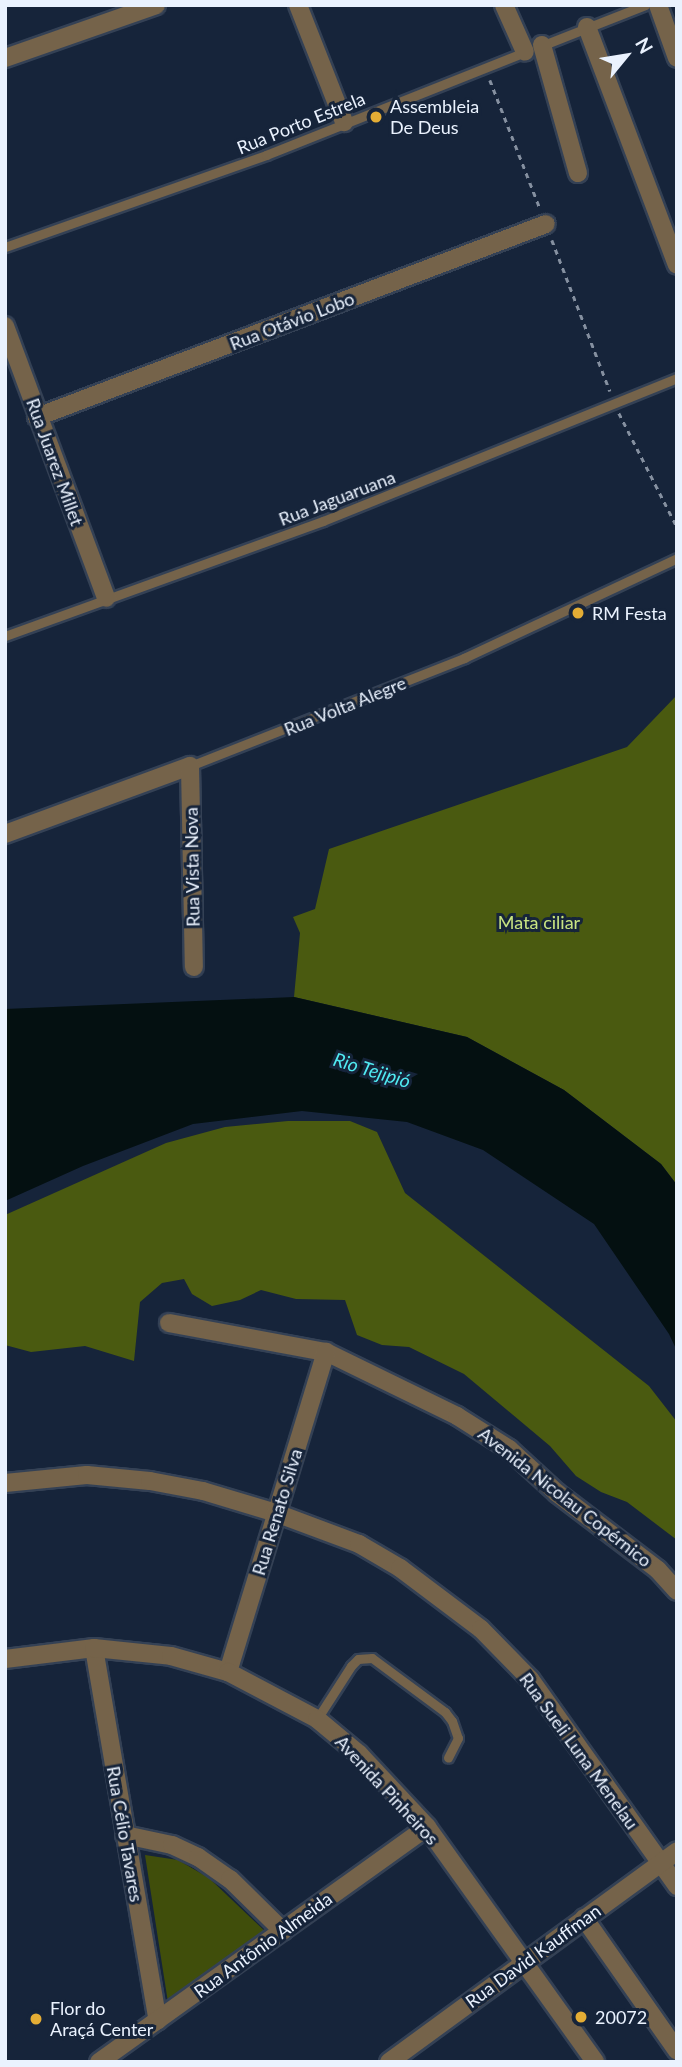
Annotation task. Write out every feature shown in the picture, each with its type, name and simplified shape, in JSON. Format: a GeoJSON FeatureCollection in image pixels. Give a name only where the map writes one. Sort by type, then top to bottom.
{"type":"FeatureCollection","features":[{"type":"Feature","properties":{"kind":"street"},"geometry":{"type":"LineString","coordinates":[[5,58],[156,5]]}},
{"type":"Feature","properties":{"kind":"street"},"geometry":{"type":"LineString","coordinates":[[298,5],[344,122]]}},
{"type":"Feature","properties":{"kind":"street"},"geometry":{"type":"LineString","coordinates":[[504,5],[525,52]]}},
{"type":"Feature","properties":{"kind":"street"},"geometry":{"type":"LineString","coordinates":[[658,5],[677,58]]}},
{"type":"Feature","properties":{"kind":"street"},"geometry":{"type":"LineString","coordinates":[[587,27],[677,265]]}},
{"type":"Feature","properties":{"kind":"street"},"geometry":{"type":"LineString","coordinates":[[542,45],[578,173]]}},
{"type":"Feature","properties":{"kind":"street","name":"Rua Otávio Lobo"},"geometry":{"type":"LineString","coordinates":[[37,418],[546,224]]}},
{"type":"Feature","properties":{"kind":"street","name":"Rua Juarez Millet"},"geometry":{"type":"LineString","coordinates":[[5,326],[106,598]]}},
{"type":"Feature","properties":{"kind":"street","name":"Rua Volta Alegre"},"geometry":{"type":"LineString","coordinates":[[5,834],[190,766]]}},
{"type":"Feature","properties":{"kind":"street","name":"Rua Vista Nova"},"geometry":{"type":"LineString","coordinates":[[190,766],[194,967]]}},
{"type":"Feature","properties":{"kind":"street","name":"Avenida Nicolau Copérnico"},"geometry":{"type":"LineString","coordinates":[[169,1323],[326,1352],[457,1416],[509,1449],[556,1493],[658,1570],[677,1591]]}},
{"type":"Feature","properties":{"kind":"street","name":"Rua Renato Silva"},"geometry":{"type":"LineString","coordinates":[[228,1672],[326,1352]]}},
{"type":"Feature","properties":{"kind":"street","name":"Rua Sueli Luna Menelau"},"geometry":{"type":"LineString","coordinates":[[5,1483],[87,1475],[150,1481],[203,1491],[276,1513],[359,1544],[400,1568],[481,1629],[530,1679],[677,1886]]}},
{"type":"Feature","properties":{"kind":"street","name":"Avenida Pinheiros"},"geometry":{"type":"LineString","coordinates":[[5,1659],[94,1648],[170,1656],[228,1672],[317,1719],[359,1754],[427,1827],[595,2062]]}},
{"type":"Feature","properties":{"kind":"street","name":"Rua Célio Tavares"},"geometry":{"type":"LineString","coordinates":[[94,1648],[158,2021]]}},
{"type":"Feature","properties":{"kind":"street","name":"Rua Antônio Almeida"},"geometry":{"type":"LineString","coordinates":[[99,2062],[427,1827]]}},
{"type":"Feature","properties":{"kind":"street"},"geometry":{"type":"LineString","coordinates":[[125,1835],[172,1844],[198,1857],[230,1879],[283,1931]]}},
{"type":"Feature","properties":{"kind":"street","name":"Rua David Kauffman"},"geometry":{"type":"LineString","coordinates":[[389,2062],[677,1851]]}},
{"type":"Feature","properties":{"kind":"street"},"geometry":{"type":"LineString","coordinates":[[584,1918],[677,2051]]}},
{"type":"Feature","properties":{"kind":"lane","name":"Rua Porto Estrela"},"geometry":{"type":"LineString","coordinates":[[5,247],[266,155],[645,5]]}},
{"type":"Feature","properties":{"kind":"lane","name":"Rua Jaguaruana"},"geometry":{"type":"LineString","coordinates":[[5,636],[323,521],[677,378]]}},
{"type":"Feature","properties":{"kind":"lane","name":"Rua Volta Alegre"},"geometry":{"type":"LineString","coordinates":[[190,766],[464,658],[677,558]]}},
{"type":"Feature","properties":{"kind":"lane"},"geometry":{"type":"LineString","coordinates":[[317,1719],[351,1666],[358,1660],[372,1658],[445,1712],[453,1721],[458,1738],[448,1758]]}},
{"type":"Feature","properties":{"kind":"path"},"geometry":{"type":"LineString","coordinates":[[485,68],[614,403],[677,527]]}},
{"type":"Feature","properties":{"kind":"green space","name":"Mata ciliar"},"geometry":{"type":"Polygon","coordinates":[[[677,695],[677,1185],[661,1164],[564,1090],[467,1037],[294,997],[300,933],[293,917],[315,909],[329,849],[627,747],[677,695]]]}},
{"type":"Feature","properties":{"kind":"green space"},"geometry":{"type":"Polygon","coordinates":[[[288,1121],[350,1121],[377,1132],[405,1193],[649,1386],[677,1422],[677,1540],[627,1502],[601,1492],[576,1476],[550,1446],[464,1374],[409,1347],[382,1345],[357,1335],[345,1300],[296,1299],[261,1290],[240,1300],[212,1306],[192,1294],[184,1279],[162,1283],[140,1302],[134,1361],[85,1346],[31,1352],[5,1345],[5,1215],[166,1143],[225,1127],[288,1121]]]}},
{"type":"Feature","properties":{"kind":"green space"},"geometry":{"type":"Polygon","coordinates":[[[145,1855],[178,1860],[209,1878],[271,1937],[169,2009],[145,1855]]]}},
{"type":"Feature","properties":{"kind":"water","name":"Rio Tejipió"},"geometry":{"type":"Polygon","coordinates":[[[294,997],[467,1037],[564,1090],[661,1164],[677,1185],[677,1351],[669,1334],[594,1224],[483,1150],[407,1122],[302,1111],[193,1124],[83,1166],[5,1201],[5,1009],[294,997]]]}},
{"type":"Feature","properties":{"kind":"place","name":"Assembleia De Deus"},"geometry":{"type":"Point","coordinates":[376,117]}},
{"type":"Feature","properties":{"kind":"place","name":"RM Festa"},"geometry":{"type":"Point","coordinates":[578,613]}},
{"type":"Feature","properties":{"kind":"place","name":"20072"},"geometry":{"type":"Point","coordinates":[581,2017]}},
{"type":"Feature","properties":{"kind":"place","name":"Flor do Araçá Center"},"geometry":{"type":"Point","coordinates":[36,2019]}}]}
